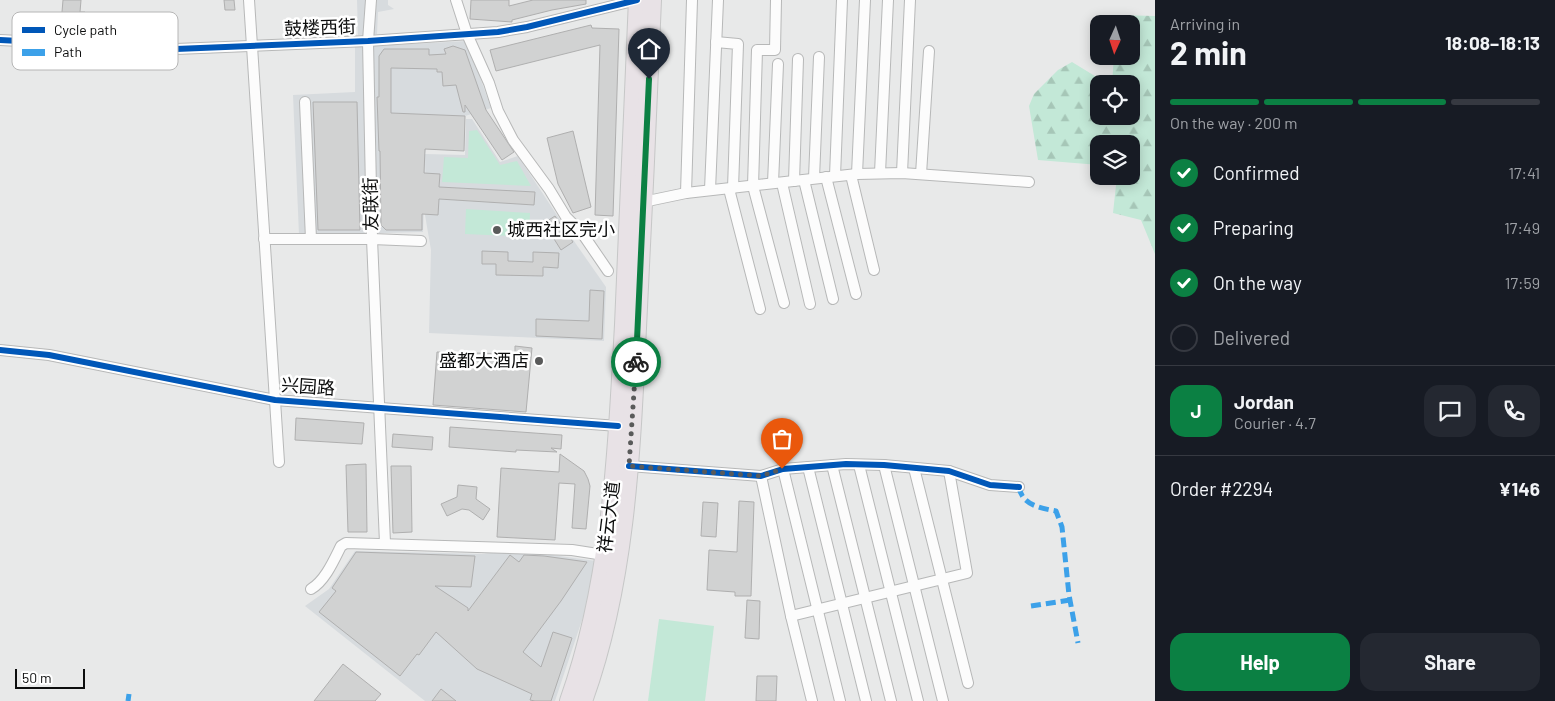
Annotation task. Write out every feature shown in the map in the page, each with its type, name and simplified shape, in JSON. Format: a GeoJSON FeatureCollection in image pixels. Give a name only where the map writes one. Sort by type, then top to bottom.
{"type":"FeatureCollection","features":[{"type":"Feature","properties":{"kind":"highway","name":"祥云大道"},"geometry":{"type":"LineString","coordinates":[[569,701],[585,648],[604,555],[613,491],[618,426],[638,0]]}},
{"type":"Feature","properties":{"kind":"highway","name":"祥云大道"},"geometry":{"type":"LineString","coordinates":[[583,701],[599,651],[612,592],[621,539],[629,466],[634,405],[652,0]]}},
{"type":"Feature","properties":{"kind":"street"},"geometry":{"type":"LineString","coordinates":[[249,0],[279,462]]}},
{"type":"Feature","properties":{"kind":"street","name":"友联街"},"geometry":{"type":"LineString","coordinates":[[371,0],[368,41],[372,239],[385,543]]}},
{"type":"Feature","properties":{"kind":"street"},"geometry":{"type":"LineString","coordinates":[[456,0],[467,34],[489,83],[498,111],[514,140],[549,189],[566,217],[582,233],[608,271]]}},
{"type":"Feature","properties":{"kind":"street","name":"鼓楼西街"},"geometry":{"type":"LineString","coordinates":[[178,49],[368,41],[498,32],[527,27],[638,0]]}},
{"type":"Feature","properties":{"kind":"street"},"geometry":{"type":"LineString","coordinates":[[686,193],[692,0]]}},
{"type":"Feature","properties":{"kind":"street"},"geometry":{"type":"LineString","coordinates":[[710,190],[718,0]]}},
{"type":"Feature","properties":{"kind":"street"},"geometry":{"type":"LineString","coordinates":[[776,0],[775,50],[757,50],[753,186],[784,303]]}},
{"type":"Feature","properties":{"kind":"street"},"geometry":{"type":"LineString","coordinates":[[842,0],[831,176],[856,294]]}},
{"type":"Feature","properties":{"kind":"street"},"geometry":{"type":"LineString","coordinates":[[865,0],[854,174],[874,270]]}},
{"type":"Feature","properties":{"kind":"street"},"geometry":{"type":"LineString","coordinates":[[880,173],[888,0]]}},
{"type":"Feature","properties":{"kind":"street"},"geometry":{"type":"LineString","coordinates":[[902,173],[910,0]]}},
{"type":"Feature","properties":{"kind":"street"},"geometry":{"type":"LineString","coordinates":[[716,42],[738,44],[731,188],[760,309]]}},
{"type":"Feature","properties":{"kind":"street"},"geometry":{"type":"LineString","coordinates":[[921,174],[929,51]]}},
{"type":"Feature","properties":{"kind":"street"},"geometry":{"type":"LineString","coordinates":[[804,180],[819,57]]}},
{"type":"Feature","properties":{"kind":"street"},"geometry":{"type":"LineString","coordinates":[[798,59],[804,180],[833,299]]}},
{"type":"Feature","properties":{"kind":"street"},"geometry":{"type":"LineString","coordinates":[[778,64],[778,183],[810,304]]}},
{"type":"Feature","properties":{"kind":"street"},"geometry":{"type":"LineString","coordinates":[[305,102],[311,239]]}},
{"type":"Feature","properties":{"kind":"street"},"geometry":{"type":"LineString","coordinates":[[643,202],[686,193],[854,174],[902,173],[1029,182]]}},
{"type":"Feature","properties":{"kind":"street"},"geometry":{"type":"LineString","coordinates":[[264,239],[372,239],[421,242]]}},
{"type":"Feature","properties":{"kind":"street","name":"兴园路"},"geometry":{"type":"LineString","coordinates":[[0,350],[49,355],[275,400],[618,426]]}},
{"type":"Feature","properties":{"kind":"street"},"geometry":{"type":"LineString","coordinates":[[629,466],[761,476],[782,469],[846,464],[884,465],[949,471],[990,485],[1019,487]]}},
{"type":"Feature","properties":{"kind":"street"},"geometry":{"type":"LineString","coordinates":[[832,465],[891,701]]}},
{"type":"Feature","properties":{"kind":"street"},"geometry":{"type":"LineString","coordinates":[[859,465],[918,701]]}},
{"type":"Feature","properties":{"kind":"street"},"geometry":{"type":"LineString","coordinates":[[884,465],[943,701]]}},
{"type":"Feature","properties":{"kind":"street"},"geometry":{"type":"LineString","coordinates":[[808,468],[866,701]]}},
{"type":"Feature","properties":{"kind":"street"},"geometry":{"type":"LineString","coordinates":[[914,468],[968,683]]}},
{"type":"Feature","properties":{"kind":"street"},"geometry":{"type":"LineString","coordinates":[[782,469],[840,701]]}},
{"type":"Feature","properties":{"kind":"street"},"geometry":{"type":"LineString","coordinates":[[791,616],[967,573],[949,471]]}},
{"type":"Feature","properties":{"kind":"street"},"geometry":{"type":"LineString","coordinates":[[761,476],[791,616],[812,701]]}},
{"type":"Feature","properties":{"kind":"street"},"geometry":{"type":"LineString","coordinates":[[311,589],[317,586],[341,546],[346,543],[572,550],[604,555]]}},
{"type":"Feature","properties":{"kind":"shaded area"},"geometry":{"type":"Polygon","coordinates":[[[357,0],[388,0],[388,5],[394,9],[378,12],[377,34],[358,35],[357,0]]]}},
{"type":"Feature","properties":{"kind":"shaded area"},"geometry":{"type":"Polygon","coordinates":[[[467,41],[491,108],[465,116],[464,151],[426,149],[425,154],[465,155],[466,119],[472,119],[500,162],[518,156],[606,287],[604,341],[429,333],[431,250],[425,215],[426,159],[423,232],[299,235],[293,95],[355,92],[355,47],[467,41]]]}},
{"type":"Feature","properties":{"kind":"shaded area"},"geometry":{"type":"Polygon","coordinates":[[[515,550],[596,561],[585,611],[555,701],[425,701],[305,606],[329,589],[355,551],[482,554],[515,550]]]}},
{"type":"Feature","properties":{"kind":"green space"},"geometry":{"type":"Polygon","coordinates":[[[1140,16],[1155,16],[1155,254],[1141,220],[1113,213],[1116,185],[1140,185],[1140,135],[1090,135],[1090,164],[1038,160],[1029,106],[1034,94],[1058,70],[1072,62],[1093,75],[1090,75],[1090,125],[1140,125],[1140,75],[1113,75],[1113,65],[1140,65],[1140,16]]]}},
{"type":"Feature","properties":{"kind":"green space"},"geometry":{"type":"Polygon","coordinates":[[[477,130],[500,165],[517,161],[531,186],[442,182],[444,157],[468,158],[469,131],[477,130]]]}},
{"type":"Feature","properties":{"kind":"green space"},"geometry":{"type":"Polygon","coordinates":[[[466,209],[530,213],[529,237],[465,234],[466,209]]]}},
{"type":"Feature","properties":{"kind":"green space"},"geometry":{"type":"Polygon","coordinates":[[[659,619],[714,626],[705,701],[648,701],[659,619]]]}},
{"type":"Feature","properties":{"kind":"building"},"geometry":{"type":"Polygon","coordinates":[[[63,0],[81,0],[80,12],[62,12],[63,0]]]}},
{"type":"Feature","properties":{"kind":"building"},"geometry":{"type":"Polygon","coordinates":[[[224,0],[234,0],[235,10],[225,10],[224,0]]]}},
{"type":"Feature","properties":{"kind":"building"},"geometry":{"type":"Polygon","coordinates":[[[471,0],[509,0],[509,6],[533,0],[586,0],[586,4],[552,10],[512,20],[512,22],[470,19],[471,0]]]}},
{"type":"Feature","properties":{"kind":"building"},"geometry":{"type":"Polygon","coordinates":[[[591,25],[592,28],[619,29],[613,216],[595,215],[600,45],[496,71],[490,50],[591,25]]]}},
{"type":"Feature","properties":{"kind":"building"},"geometry":{"type":"Polygon","coordinates":[[[453,46],[465,50],[486,110],[514,152],[502,160],[465,105],[465,112],[463,112],[456,85],[443,86],[442,72],[437,72],[437,69],[391,68],[391,113],[465,116],[464,151],[425,149],[424,173],[440,174],[439,187],[535,192],[534,205],[439,199],[438,215],[422,214],[422,230],[386,230],[381,225],[377,97],[379,97],[379,56],[384,49],[429,49],[429,55],[446,54],[444,49],[453,46]]]}},
{"type":"Feature","properties":{"kind":"building"},"geometry":{"type":"Polygon","coordinates":[[[313,102],[357,102],[360,230],[318,230],[313,102]]]}},
{"type":"Feature","properties":{"kind":"building"},"geometry":{"type":"Polygon","coordinates":[[[573,131],[591,207],[573,213],[558,184],[547,138],[573,131]]]}},
{"type":"Feature","properties":{"kind":"building"},"geometry":{"type":"Polygon","coordinates":[[[555,216],[573,242],[561,250],[544,223],[555,216]]]}},
{"type":"Feature","properties":{"kind":"building"},"geometry":{"type":"Polygon","coordinates":[[[482,251],[508,252],[508,261],[533,262],[533,252],[559,253],[558,268],[543,267],[543,276],[496,275],[496,264],[482,264],[482,251]]]}},
{"type":"Feature","properties":{"kind":"building"},"geometry":{"type":"Polygon","coordinates":[[[590,290],[604,291],[602,339],[536,336],[536,319],[589,321],[590,290]]]}},
{"type":"Feature","properties":{"kind":"building"},"geometry":{"type":"Polygon","coordinates":[[[515,346],[532,348],[526,412],[433,405],[437,352],[515,354],[515,346]]]}},
{"type":"Feature","properties":{"kind":"building"},"geometry":{"type":"Polygon","coordinates":[[[296,418],[364,423],[362,444],[295,440],[296,418]]]}},
{"type":"Feature","properties":{"kind":"building"},"geometry":{"type":"Polygon","coordinates":[[[450,427],[562,435],[561,449],[551,448],[557,452],[516,450],[516,452],[449,447],[450,427]]]}},
{"type":"Feature","properties":{"kind":"building"},"geometry":{"type":"Polygon","coordinates":[[[393,434],[433,437],[432,450],[392,447],[393,434]]]}},
{"type":"Feature","properties":{"kind":"building"},"geometry":{"type":"Polygon","coordinates":[[[560,454],[584,471],[588,479],[590,486],[586,529],[572,528],[575,484],[559,483],[555,540],[497,537],[501,468],[559,472],[560,454]]]}},
{"type":"Feature","properties":{"kind":"building"},"geometry":{"type":"Polygon","coordinates":[[[366,464],[367,532],[348,532],[346,465],[366,464]]]}},
{"type":"Feature","properties":{"kind":"building"},"geometry":{"type":"Polygon","coordinates":[[[391,466],[411,466],[412,532],[393,533],[391,466]]]}},
{"type":"Feature","properties":{"kind":"building"},"geometry":{"type":"Polygon","coordinates":[[[458,485],[477,487],[476,499],[490,509],[483,520],[469,510],[462,509],[447,516],[441,504],[457,497],[458,485]]]}},
{"type":"Feature","properties":{"kind":"building"},"geometry":{"type":"Polygon","coordinates":[[[739,501],[754,502],[751,596],[735,596],[735,592],[707,590],[709,550],[737,552],[739,501]]]}},
{"type":"Feature","properties":{"kind":"building"},"geometry":{"type":"Polygon","coordinates":[[[703,502],[718,503],[716,537],[701,536],[703,502]]]}},
{"type":"Feature","properties":{"kind":"building"},"geometry":{"type":"Polygon","coordinates":[[[356,552],[475,556],[471,587],[435,586],[468,608],[468,611],[510,555],[519,562],[524,555],[587,562],[523,652],[541,667],[553,632],[572,638],[551,701],[530,700],[532,694],[477,669],[436,632],[400,676],[319,612],[336,591],[332,588],[356,552]]]}},
{"type":"Feature","properties":{"kind":"building"},"geometry":{"type":"Polygon","coordinates":[[[747,600],[760,601],[759,639],[745,638],[747,600]]]}},
{"type":"Feature","properties":{"kind":"building"},"geometry":{"type":"Polygon","coordinates":[[[343,664],[381,694],[375,701],[314,701],[343,664]]]}},
{"type":"Feature","properties":{"kind":"building"},"geometry":{"type":"Polygon","coordinates":[[[757,676],[777,676],[776,701],[756,701],[757,676]]]}},
{"type":"Feature","properties":{"kind":"building"},"geometry":{"type":"Polygon","coordinates":[[[441,689],[456,701],[432,701],[441,689]]]}},
{"type":"Feature","properties":{"kind":"marked path"},"geometry":{"type":"LineString","coordinates":[[1019,487],[1028,502],[1038,507],[1056,511],[1062,527],[1069,595],[1078,643]]}},
{"type":"Feature","properties":{"kind":"marked path"},"geometry":{"type":"LineString","coordinates":[[1031,606],[1070,600]]}},
{"type":"Feature","properties":{"kind":"marked path"},"geometry":{"type":"LineString","coordinates":[[128,701],[129,694]]}},
{"type":"Feature","properties":{"kind":"cycle path"},"geometry":{"type":"LineString","coordinates":[[178,49],[368,41],[498,32],[527,27],[637,0]]}},
{"type":"Feature","properties":{"kind":"cycle path"},"geometry":{"type":"LineString","coordinates":[[0,40],[12,41]]}},
{"type":"Feature","properties":{"kind":"cycle path"},"geometry":{"type":"LineString","coordinates":[[0,350],[49,355],[275,400],[618,426]]}},
{"type":"Feature","properties":{"kind":"cycle path"},"geometry":{"type":"LineString","coordinates":[[629,466],[761,476],[783,469],[846,464],[884,465],[949,471],[990,485],[1019,487]]}},
{"type":"Feature","properties":{"kind":"way so far"},"geometry":{"type":"LineString","coordinates":[[636,362],[629,466],[761,476],[782,469]]}},
{"type":"Feature","properties":{"kind":"place","name":"城西社区完小"},"geometry":{"type":"Point","coordinates":[497,230]}},
{"type":"Feature","properties":{"kind":"place","name":"盛都大酒店"},"geometry":{"type":"Point","coordinates":[539,361]}},
{"type":"Feature","properties":{"kind":"route"},"geometry":{"type":"LineString","coordinates":[[636,362],[649,79]]}}]}
